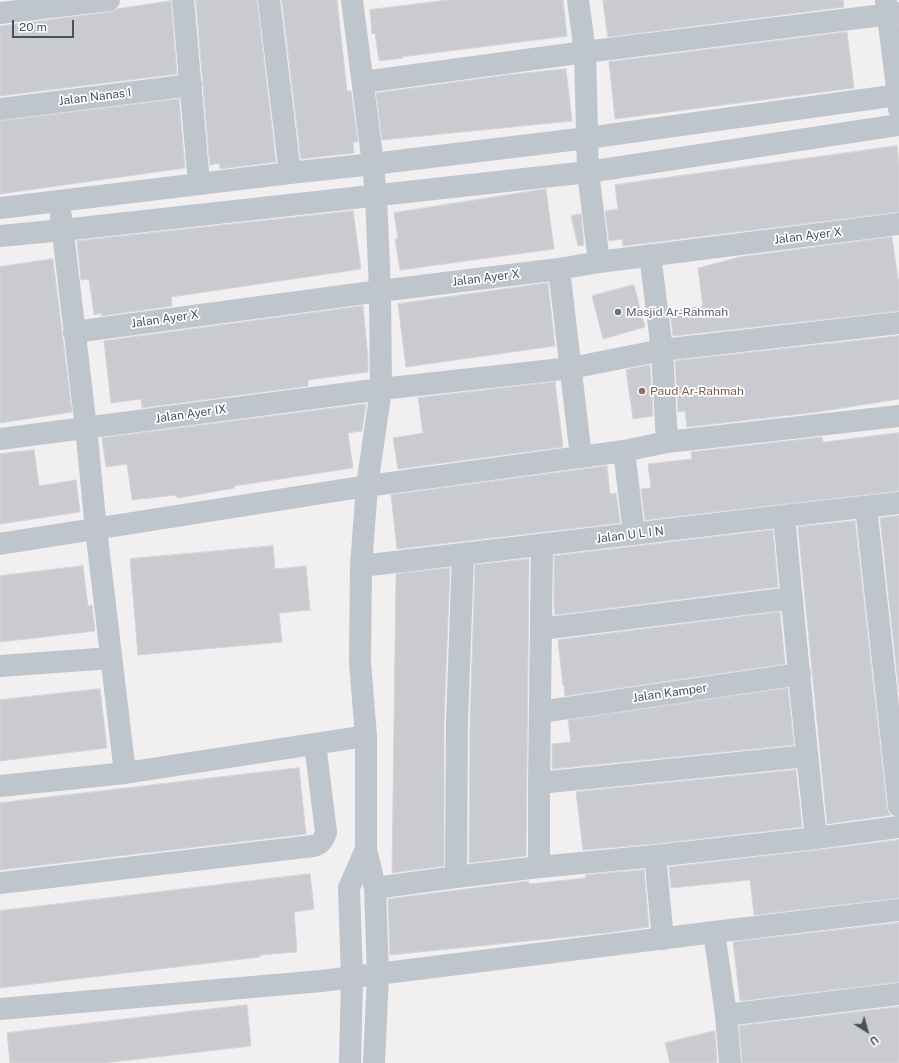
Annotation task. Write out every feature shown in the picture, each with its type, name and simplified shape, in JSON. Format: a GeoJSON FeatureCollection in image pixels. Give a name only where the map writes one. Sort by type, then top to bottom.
{"type":"FeatureCollection","features":[{"type":"Feature","properties":{"kind":"street"},"geometry":{"type":"LineString","coordinates":[[0,13],[108,0]]}},
{"type":"Feature","properties":{"kind":"street"},"geometry":{"type":"LineString","coordinates":[[183,0],[199,184]]}},
{"type":"Feature","properties":{"kind":"street"},"geometry":{"type":"LineString","coordinates":[[269,0],[290,173]]}},
{"type":"Feature","properties":{"kind":"street"},"geometry":{"type":"LineString","coordinates":[[352,0],[373,164],[376,196],[380,291],[381,389],[367,486],[361,566],[360,662],[366,736],[366,849],[374,888],[378,974],[374,1063]]}},
{"type":"Feature","properties":{"kind":"street"},"geometry":{"type":"LineString","coordinates":[[578,0],[585,52],[588,172],[599,262]]}},
{"type":"Feature","properties":{"kind":"street"},"geometry":{"type":"LineString","coordinates":[[0,208],[899,100],[891,9],[363,82]]}},
{"type":"Feature","properties":{"kind":"street","name":"Jalan Nanas I"},"geometry":{"type":"LineString","coordinates":[[0,109],[191,85]]}},
{"type":"Feature","properties":{"kind":"street"},"geometry":{"type":"LineString","coordinates":[[0,236],[588,172],[899,125]]}},
{"type":"Feature","properties":{"kind":"street"},"geometry":{"type":"LineString","coordinates":[[59,201],[125,773]]}},
{"type":"Feature","properties":{"kind":"street","name":"Jalan Ayer X"},"geometry":{"type":"LineString","coordinates":[[74,332],[380,291],[559,270],[599,262],[650,255],[899,224]]}},
{"type":"Feature","properties":{"kind":"street"},"geometry":{"type":"LineString","coordinates":[[650,255],[662,350],[667,442]]}},
{"type":"Feature","properties":{"kind":"street"},"geometry":{"type":"LineString","coordinates":[[559,270],[581,457]]}},
{"type":"Feature","properties":{"kind":"street","name":"Jalan Ayer IX"},"geometry":{"type":"LineString","coordinates":[[0,439],[381,389],[571,368],[662,350],[899,323]]}},
{"type":"Feature","properties":{"kind":"street"},"geometry":{"type":"LineString","coordinates":[[0,544],[367,486],[624,451],[667,442],[899,416]]}},
{"type":"Feature","properties":{"kind":"street"},"geometry":{"type":"LineString","coordinates":[[624,451],[634,534]]}},
{"type":"Feature","properties":{"kind":"street","name":"Jalan U L I N"},"geometry":{"type":"LineString","coordinates":[[361,566],[899,503]]}},
{"type":"Feature","properties":{"kind":"street"},"geometry":{"type":"LineString","coordinates":[[866,507],[899,806]]}},
{"type":"Feature","properties":{"kind":"street"},"geometry":{"type":"LineString","coordinates":[[784,516],[816,838]]}},
{"type":"Feature","properties":{"kind":"street"},"geometry":{"type":"LineString","coordinates":[[539,867],[542,545]]}},
{"type":"Feature","properties":{"kind":"street"},"geometry":{"type":"LineString","coordinates":[[456,877],[457,722],[464,555]]}},
{"type":"Feature","properties":{"kind":"street"},"geometry":{"type":"LineString","coordinates":[[541,629],[792,598]]}},
{"type":"Feature","properties":{"kind":"street"},"geometry":{"type":"LineString","coordinates":[[0,666],[111,658]]}},
{"type":"Feature","properties":{"kind":"street","name":"Jalan Kamper"},"geometry":{"type":"LineString","coordinates":[[540,712],[800,674]]}},
{"type":"Feature","properties":{"kind":"street"},"geometry":{"type":"LineString","coordinates":[[0,786],[125,773],[366,736]]}},
{"type":"Feature","properties":{"kind":"street"},"geometry":{"type":"LineString","coordinates":[[0,883],[318,845],[322,842],[326,832],[315,744]]}},
{"type":"Feature","properties":{"kind":"street"},"geometry":{"type":"LineString","coordinates":[[539,783],[807,756]]}},
{"type":"Feature","properties":{"kind":"street"},"geometry":{"type":"LineString","coordinates":[[374,888],[539,867],[655,856],[899,827]]}},
{"type":"Feature","properties":{"kind":"street"},"geometry":{"type":"LineString","coordinates":[[350,1063],[352,978],[349,888],[366,849]]}},
{"type":"Feature","properties":{"kind":"street"},"geometry":{"type":"LineString","coordinates":[[655,856],[663,939]]}},
{"type":"Feature","properties":{"kind":"street"},"geometry":{"type":"LineString","coordinates":[[0,1009],[321,982],[899,910]]}},
{"type":"Feature","properties":{"kind":"street"},"geometry":{"type":"LineString","coordinates":[[714,932],[726,1015],[730,1063]]}},
{"type":"Feature","properties":{"kind":"street"},"geometry":{"type":"LineString","coordinates":[[726,1015],[899,994]]}},
{"type":"Feature","properties":{"kind":"building"},"geometry":{"type":"Polygon","coordinates":[[[196,0],[257,0],[276,162],[220,169],[219,163],[210,165],[196,0]]]}},
{"type":"Feature","properties":{"kind":"building"},"geometry":{"type":"Polygon","coordinates":[[[282,0],[337,0],[347,91],[351,91],[358,142],[353,142],[354,153],[301,159],[282,0]]]}},
{"type":"Feature","properties":{"kind":"building"},"geometry":{"type":"Polygon","coordinates":[[[448,0],[563,0],[567,36],[379,61],[375,33],[372,34],[370,10],[448,0]]]}},
{"type":"Feature","properties":{"kind":"building"},"geometry":{"type":"Polygon","coordinates":[[[603,0],[843,0],[844,7],[608,37],[603,0]]]}},
{"type":"Feature","properties":{"kind":"building"},"geometry":{"type":"Polygon","coordinates":[[[171,1],[177,74],[0,96],[0,26],[110,12],[117,9],[171,1]]]}},
{"type":"Feature","properties":{"kind":"building"},"geometry":{"type":"Polygon","coordinates":[[[847,32],[854,88],[615,119],[609,62],[847,32]]]}},
{"type":"Feature","properties":{"kind":"building"},"geometry":{"type":"Polygon","coordinates":[[[566,69],[572,121],[382,140],[376,93],[507,75],[566,69]]]}},
{"type":"Feature","properties":{"kind":"building"},"geometry":{"type":"Polygon","coordinates":[[[179,99],[185,168],[0,194],[0,121],[179,99]]]}},
{"type":"Feature","properties":{"kind":"building"},"geometry":{"type":"Polygon","coordinates":[[[897,146],[899,164],[899,212],[623,246],[622,239],[609,241],[605,211],[618,209],[615,185],[897,146]]]}},
{"type":"Feature","properties":{"kind":"building"},"geometry":{"type":"Polygon","coordinates":[[[546,189],[554,249],[400,270],[395,239],[398,239],[394,213],[546,189]]]}},
{"type":"Feature","properties":{"kind":"building"},"geometry":{"type":"Polygon","coordinates":[[[353,211],[361,269],[171,297],[172,306],[101,316],[101,313],[94,315],[89,279],[81,280],[77,241],[353,211]]]}},
{"type":"Feature","properties":{"kind":"building"},"geometry":{"type":"Polygon","coordinates":[[[581,214],[584,245],[578,246],[571,216],[581,214]]]}},
{"type":"Feature","properties":{"kind":"building"},"geometry":{"type":"Polygon","coordinates":[[[892,237],[899,279],[899,311],[673,336],[670,311],[703,306],[698,268],[740,257],[892,237]]]}},
{"type":"Feature","properties":{"kind":"building"},"geometry":{"type":"Polygon","coordinates":[[[53,259],[72,412],[0,423],[0,267],[53,259]]]}},
{"type":"Feature","properties":{"kind":"building"},"geometry":{"type":"Polygon","coordinates":[[[548,283],[555,346],[406,367],[398,304],[548,283]]]}},
{"type":"Feature","properties":{"kind":"building","name":"Masjid Ar-Rahmah"},"geometry":{"type":"Polygon","coordinates":[[[634,285],[645,327],[603,339],[592,296],[634,285]]]}},
{"type":"Feature","properties":{"kind":"building"},"geometry":{"type":"Polygon","coordinates":[[[363,306],[368,372],[308,380],[308,386],[142,408],[141,399],[111,403],[104,341],[363,306]]]}},
{"type":"Feature","properties":{"kind":"building"},"geometry":{"type":"Polygon","coordinates":[[[899,336],[899,399],[818,412],[687,427],[685,411],[678,412],[675,361],[899,336]]]}},
{"type":"Feature","properties":{"kind":"building","name":"Paud Ar-Rahmah"},"geometry":{"type":"Polygon","coordinates":[[[650,365],[653,416],[633,419],[626,370],[650,365]]]}},
{"type":"Feature","properties":{"kind":"building"},"geometry":{"type":"Polygon","coordinates":[[[555,382],[563,447],[398,469],[393,438],[423,433],[418,398],[555,382]]]}},
{"type":"Feature","properties":{"kind":"building"},"geometry":{"type":"Polygon","coordinates":[[[366,404],[362,431],[348,433],[353,468],[234,486],[235,488],[177,498],[177,495],[132,500],[127,464],[106,467],[102,438],[366,404]]]}},
{"type":"Feature","properties":{"kind":"building"},"geometry":{"type":"Polygon","coordinates":[[[899,433],[899,491],[645,520],[641,489],[651,488],[648,464],[692,459],[691,452],[822,437],[823,442],[899,433]]]}},
{"type":"Feature","properties":{"kind":"building"},"geometry":{"type":"Polygon","coordinates":[[[34,450],[39,486],[76,480],[80,512],[0,524],[0,454],[34,450]]]}},
{"type":"Feature","properties":{"kind":"building"},"geometry":{"type":"Polygon","coordinates":[[[607,466],[610,494],[616,493],[620,523],[397,549],[391,495],[607,466]]]}},
{"type":"Feature","properties":{"kind":"building"},"geometry":{"type":"Polygon","coordinates":[[[899,516],[899,692],[880,518],[899,516]]]}},
{"type":"Feature","properties":{"kind":"building"},"geometry":{"type":"Polygon","coordinates":[[[855,521],[887,807],[891,815],[827,824],[798,527],[855,521]]]}},
{"type":"Feature","properties":{"kind":"building"},"geometry":{"type":"Polygon","coordinates":[[[773,530],[778,587],[555,615],[554,556],[773,530]]]}},
{"type":"Feature","properties":{"kind":"building"},"geometry":{"type":"Polygon","coordinates":[[[273,546],[275,569],[306,566],[310,610],[279,613],[282,642],[138,655],[130,559],[273,546]]]}},
{"type":"Feature","properties":{"kind":"building"},"geometry":{"type":"Polygon","coordinates":[[[529,559],[526,856],[469,863],[470,722],[475,565],[529,559]]]}},
{"type":"Feature","properties":{"kind":"building"},"geometry":{"type":"Polygon","coordinates":[[[83,566],[88,606],[92,605],[95,631],[0,642],[0,576],[83,566]]]}},
{"type":"Feature","properties":{"kind":"building"},"geometry":{"type":"Polygon","coordinates":[[[450,568],[444,722],[444,866],[392,873],[396,574],[450,568]]]}},
{"type":"Feature","properties":{"kind":"building"},"geometry":{"type":"Polygon","coordinates":[[[780,612],[785,664],[565,696],[558,640],[780,612]]]}},
{"type":"Feature","properties":{"kind":"building"},"geometry":{"type":"Polygon","coordinates":[[[788,688],[794,745],[552,769],[552,744],[571,742],[568,720],[788,688]]]}},
{"type":"Feature","properties":{"kind":"building"},"geometry":{"type":"Polygon","coordinates":[[[100,689],[107,748],[0,761],[0,700],[100,689]]]}},
{"type":"Feature","properties":{"kind":"building"},"geometry":{"type":"Polygon","coordinates":[[[299,768],[306,834],[0,870],[0,803],[299,768]]]}},
{"type":"Feature","properties":{"kind":"building"},"geometry":{"type":"Polygon","coordinates":[[[796,770],[802,827],[654,844],[583,850],[576,792],[796,770]]]}},
{"type":"Feature","properties":{"kind":"building"},"geometry":{"type":"Polygon","coordinates":[[[899,840],[899,898],[754,915],[750,880],[671,888],[669,867],[899,840]]]}},
{"type":"Feature","properties":{"kind":"building"},"geometry":{"type":"Polygon","coordinates":[[[644,870],[649,927],[606,933],[390,955],[388,899],[529,881],[529,884],[586,878],[586,875],[644,870]]]}},
{"type":"Feature","properties":{"kind":"building"},"geometry":{"type":"Polygon","coordinates":[[[310,874],[314,909],[294,912],[297,952],[260,955],[260,957],[0,988],[0,911],[310,874]]]}},
{"type":"Feature","properties":{"kind":"building"},"geometry":{"type":"Polygon","coordinates":[[[899,923],[899,982],[740,1001],[733,942],[899,923]]]}},
{"type":"Feature","properties":{"kind":"building"},"geometry":{"type":"Polygon","coordinates":[[[247,1005],[251,1046],[104,1063],[10,1063],[7,1033],[247,1005]]]}},
{"type":"Feature","properties":{"kind":"building"},"geometry":{"type":"Polygon","coordinates":[[[899,1007],[899,1063],[742,1063],[739,1026],[899,1007]]]}},
{"type":"Feature","properties":{"kind":"building"},"geometry":{"type":"Polygon","coordinates":[[[715,1031],[717,1063],[670,1063],[665,1043],[715,1031]]]}},
{"type":"Feature","properties":{"kind":"place","name":"Masjid Ar-Rahmah"},"geometry":{"type":"Point","coordinates":[618,312]}},
{"type":"Feature","properties":{"kind":"place","name":"Paud Ar-Rahmah"},"geometry":{"type":"Point","coordinates":[642,391]}}]}
